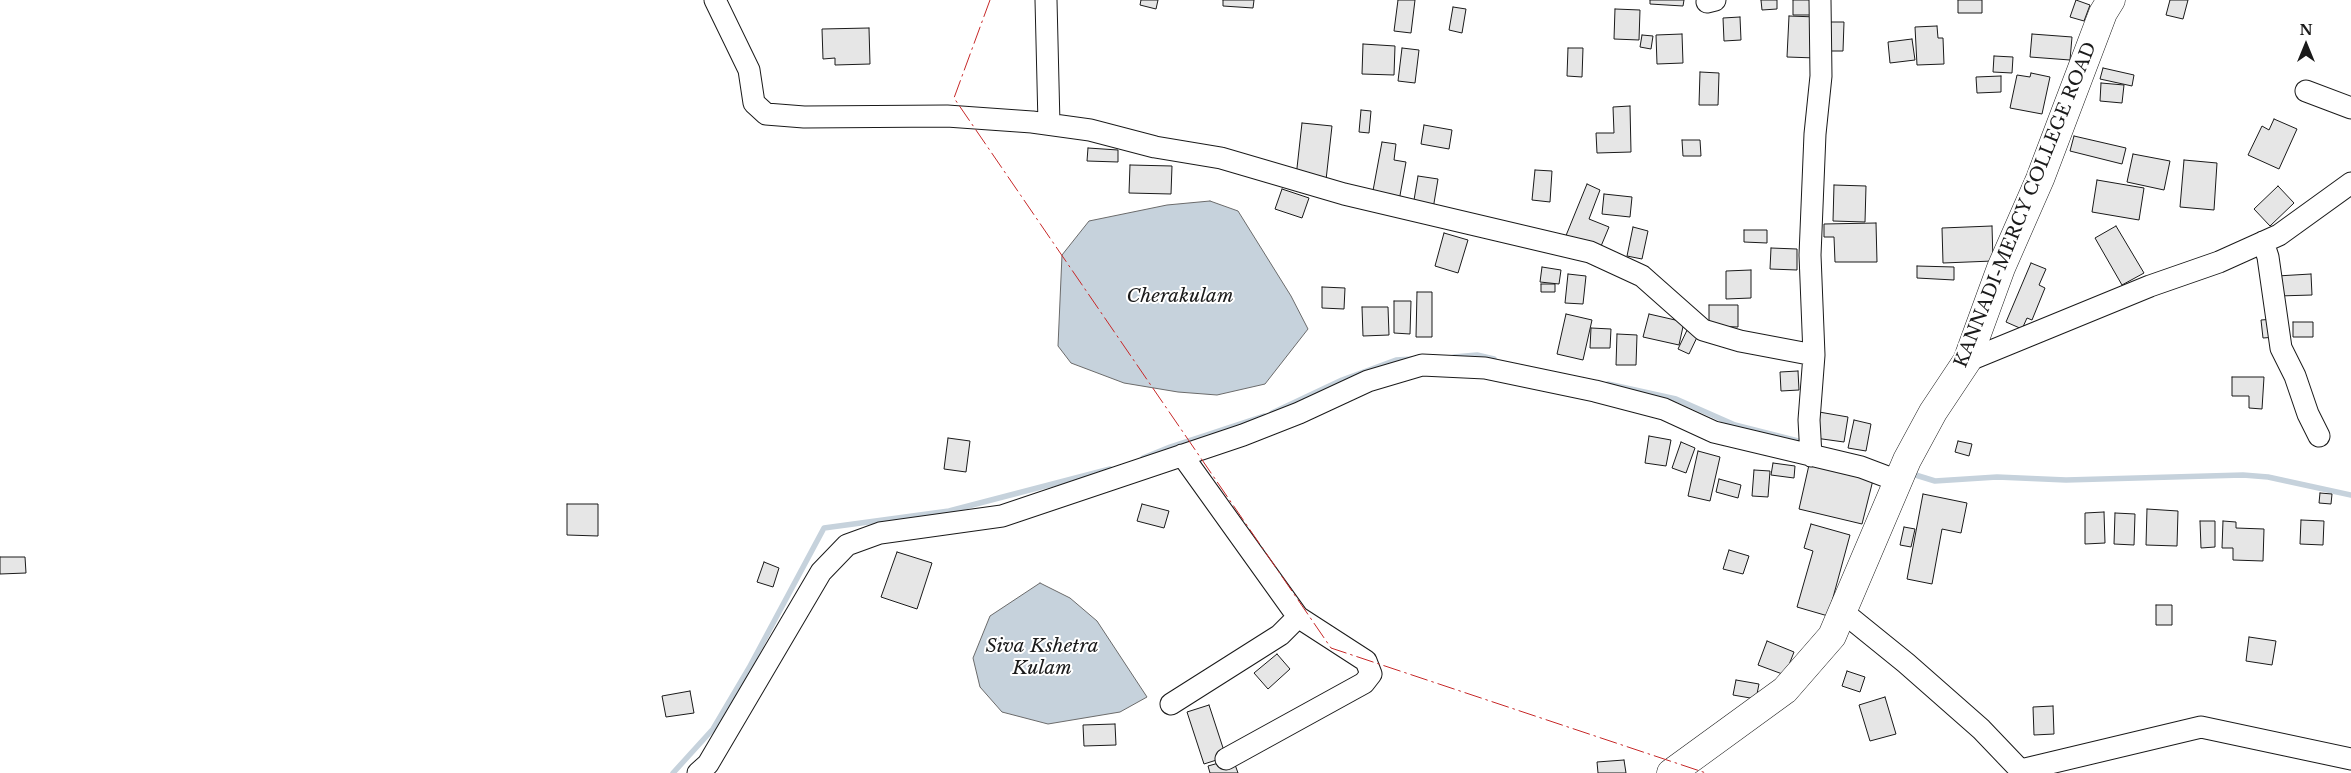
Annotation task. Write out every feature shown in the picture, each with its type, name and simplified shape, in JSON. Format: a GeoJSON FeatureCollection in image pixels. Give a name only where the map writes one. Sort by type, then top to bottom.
{"type":"FeatureCollection","features":[{"type":"Feature","properties":{"kind":"main road","name":"KANNADI-MERCY COLLEGE ROAD"},"geometry":{"type":"LineString","coordinates":[[1672,773],[1785,690],[1832,636],[1865,563],[1887,503],[1903,470],[1933,412],[1967,361],[2001,268],[2040,179],[2103,13],[2111,0]]}},
{"type":"Feature","properties":{"kind":"street"},"geometry":{"type":"LineString","coordinates":[[715,0],[749,70],[754,103],[766,114],[804,117],[947,116],[1049,124],[1090,130],[1155,147],[1221,158],[1344,194],[1590,252],[1642,276],[1703,330],[1740,341],[1814,355]]}},
{"type":"Feature","properties":{"kind":"street"},"geometry":{"type":"LineString","coordinates":[[1046,0],[1049,124]]}},
{"type":"Feature","properties":{"kind":"street"},"geometry":{"type":"LineString","coordinates":[[1811,446],[1809,420],[1814,355],[1810,246],[1815,134],[1821,76],[1820,0]]}},
{"type":"Feature","properties":{"kind":"street"},"geometry":{"type":"LineString","coordinates":[[2306,91],[2351,108]]}},
{"type":"Feature","properties":{"kind":"street"},"geometry":{"type":"LineString","coordinates":[[1967,361],[2150,286],[2219,262],[2279,235],[2351,182]]}},
{"type":"Feature","properties":{"kind":"street"},"geometry":{"type":"LineString","coordinates":[[2263,242],[2268,257],[2281,348],[2295,376],[2308,414],[2319,436]]}},
{"type":"Feature","properties":{"kind":"street"},"geometry":{"type":"LineString","coordinates":[[698,773],[708,764],[821,572],[847,546],[880,533],[1002,516],[1243,435],[1289,417],[1368,381],[1422,365],[1485,368],[1595,391],[1664,409],[1714,432],[1757,440],[1811,446],[1862,467],[1903,470]]}},
{"type":"Feature","properties":{"kind":"street"},"geometry":{"type":"LineString","coordinates":[[1182,455],[1298,618],[1366,661],[1371,674],[1364,683],[1226,759]]}},
{"type":"Feature","properties":{"kind":"street"},"geometry":{"type":"LineString","coordinates":[[1843,612],[1954,705],[2022,772],[2201,727],[2351,759]]}},
{"type":"Feature","properties":{"kind":"street"},"geometry":{"type":"LineString","coordinates":[[1171,704],[1280,635],[1298,618]]}},
{"type":"Feature","properties":{"kind":"water","name":"Cherakulam"},"geometry":{"type":"Polygon","coordinates":[[[1210,201],[1238,211],[1291,296],[1308,329],[1265,384],[1217,395],[1178,392],[1124,383],[1071,363],[1058,346],[1062,255],[1089,221],[1167,205],[1210,201]]]}},
{"type":"Feature","properties":{"kind":"water","name":"Siva Kshetra Kulam"},"geometry":{"type":"Polygon","coordinates":[[[1040,583],[1070,598],[1097,621],[1147,697],[1120,712],[1048,724],[1002,712],[980,687],[973,658],[990,616],[1040,583]]]}},
{"type":"Feature","properties":{"kind":"building"},"geometry":{"type":"Polygon","coordinates":[[[1141,0],[1158,0],[1156,9],[1140,5],[1141,0]]]}},
{"type":"Feature","properties":{"kind":"building"},"geometry":{"type":"Polygon","coordinates":[[[1223,0],[1254,0],[1253,8],[1223,6],[1223,0]]]}},
{"type":"Feature","properties":{"kind":"building"},"geometry":{"type":"Polygon","coordinates":[[[1398,0],[1415,0],[1411,33],[1394,31],[1398,0]]]}},
{"type":"Feature","properties":{"kind":"building"},"geometry":{"type":"Polygon","coordinates":[[[1650,0],[1684,0],[1683,6],[1650,4],[1650,0]]]}},
{"type":"Feature","properties":{"kind":"building"},"geometry":{"type":"Polygon","coordinates":[[[1761,0],[1777,0],[1777,9],[1762,10],[1761,0]]]}},
{"type":"Feature","properties":{"kind":"building"},"geometry":{"type":"Polygon","coordinates":[[[1793,0],[1815,0],[1814,15],[1793,15],[1793,0]]]}},
{"type":"Feature","properties":{"kind":"building"},"geometry":{"type":"Polygon","coordinates":[[[1958,0],[1982,0],[1982,13],[1958,13],[1958,0]]]}},
{"type":"Feature","properties":{"kind":"building"},"geometry":{"type":"Polygon","coordinates":[[[2076,0],[2090,5],[2084,21],[2070,17],[2076,0]]]}},
{"type":"Feature","properties":{"kind":"building"},"geometry":{"type":"Polygon","coordinates":[[[2170,0],[2188,0],[2183,19],[2166,15],[2170,0]]]}},
{"type":"Feature","properties":{"kind":"building"},"geometry":{"type":"Polygon","coordinates":[[[1453,7],[1466,9],[1462,33],[1449,30],[1453,7]]]}},
{"type":"Feature","properties":{"kind":"building"},"geometry":{"type":"Polygon","coordinates":[[[1615,9],[1640,10],[1639,40],[1614,39],[1615,9]]]}},
{"type":"Feature","properties":{"kind":"building"},"geometry":{"type":"Polygon","coordinates":[[[1789,16],[1817,17],[1816,58],[1787,57],[1789,16]]]}},
{"type":"Feature","properties":{"kind":"building"},"geometry":{"type":"Polygon","coordinates":[[[1740,17],[1741,40],[1724,41],[1723,18],[1740,17]]]}},
{"type":"Feature","properties":{"kind":"building"},"geometry":{"type":"Polygon","coordinates":[[[1826,22],[1844,22],[1843,51],[1825,51],[1826,22]]]}},
{"type":"Feature","properties":{"kind":"building"},"geometry":{"type":"Polygon","coordinates":[[[1937,26],[1938,38],[1943,38],[1944,64],[1917,65],[1915,27],[1937,26]]]}},
{"type":"Feature","properties":{"kind":"building"},"geometry":{"type":"Polygon","coordinates":[[[869,28],[870,64],[835,65],[835,58],[823,59],[822,29],[869,28]]]}},
{"type":"Feature","properties":{"kind":"building"},"geometry":{"type":"Polygon","coordinates":[[[1682,34],[1683,63],[1657,64],[1656,35],[1682,34]]]}},
{"type":"Feature","properties":{"kind":"building"},"geometry":{"type":"Polygon","coordinates":[[[2032,34],[2072,37],[2070,60],[2030,57],[2032,34]]]}},
{"type":"Feature","properties":{"kind":"building"},"geometry":{"type":"Polygon","coordinates":[[[1642,35],[1653,36],[1651,49],[1640,47],[1642,35]]]}},
{"type":"Feature","properties":{"kind":"building"},"geometry":{"type":"Polygon","coordinates":[[[1912,39],[1915,60],[1890,63],[1888,42],[1912,39]]]}},
{"type":"Feature","properties":{"kind":"building"},"geometry":{"type":"Polygon","coordinates":[[[1363,44],[1395,46],[1394,75],[1362,74],[1363,44]]]}},
{"type":"Feature","properties":{"kind":"building"},"geometry":{"type":"Polygon","coordinates":[[[1402,48],[1419,50],[1415,83],[1398,81],[1402,48]]]}},
{"type":"Feature","properties":{"kind":"building"},"geometry":{"type":"Polygon","coordinates":[[[1568,48],[1583,48],[1582,77],[1567,76],[1568,48]]]}},
{"type":"Feature","properties":{"kind":"building"},"geometry":{"type":"Polygon","coordinates":[[[1994,56],[2013,57],[2012,73],[1993,72],[1994,56]]]}},
{"type":"Feature","properties":{"kind":"building"},"geometry":{"type":"Polygon","coordinates":[[[2103,68],[2134,75],[2132,86],[2100,79],[2103,68]]]}},
{"type":"Feature","properties":{"kind":"building"},"geometry":{"type":"Polygon","coordinates":[[[1700,72],[1719,73],[1718,105],[1699,105],[1700,72]]]}},
{"type":"Feature","properties":{"kind":"building"},"geometry":{"type":"Polygon","coordinates":[[[2031,73],[2050,77],[2042,114],[2010,108],[2017,75],[2030,77],[2031,73]]]}},
{"type":"Feature","properties":{"kind":"building"},"geometry":{"type":"Polygon","coordinates":[[[2001,76],[2001,92],[1977,93],[1976,77],[2001,76]]]}},
{"type":"Feature","properties":{"kind":"building"},"geometry":{"type":"Polygon","coordinates":[[[2101,83],[2124,85],[2122,103],[2100,101],[2101,83]]]}},
{"type":"Feature","properties":{"kind":"building"},"geometry":{"type":"Polygon","coordinates":[[[1630,106],[1631,152],[1597,153],[1596,133],[1614,133],[1613,107],[1630,106]]]}},
{"type":"Feature","properties":{"kind":"building"},"geometry":{"type":"Polygon","coordinates":[[[1361,110],[1371,111],[1369,133],[1359,132],[1361,110]]]}},
{"type":"Feature","properties":{"kind":"building"},"geometry":{"type":"Polygon","coordinates":[[[2274,119],[2297,129],[2279,169],[2248,155],[2262,126],[2269,130],[2274,119]]]}},
{"type":"Feature","properties":{"kind":"building"},"geometry":{"type":"Polygon","coordinates":[[[1302,123],[1332,126],[1326,180],[1296,177],[1302,123]]]}},
{"type":"Feature","properties":{"kind":"building"},"geometry":{"type":"Polygon","coordinates":[[[1424,125],[1452,130],[1449,149],[1421,144],[1424,125]]]}},
{"type":"Feature","properties":{"kind":"building"},"geometry":{"type":"Polygon","coordinates":[[[2074,136],[2126,148],[2122,164],[2070,151],[2074,136]]]}},
{"type":"Feature","properties":{"kind":"building"},"geometry":{"type":"Polygon","coordinates":[[[1682,140],[1700,140],[1701,156],[1683,156],[1682,140]]]}},
{"type":"Feature","properties":{"kind":"building"},"geometry":{"type":"Polygon","coordinates":[[[1382,142],[1396,144],[1394,160],[1406,162],[1399,201],[1372,196],[1382,142]]]}},
{"type":"Feature","properties":{"kind":"building"},"geometry":{"type":"Polygon","coordinates":[[[1088,148],[1118,150],[1118,162],[1087,161],[1088,148]]]}},
{"type":"Feature","properties":{"kind":"building"},"geometry":{"type":"Polygon","coordinates":[[[2133,154],[2170,161],[2164,190],[2127,182],[2133,154]]]}},
{"type":"Feature","properties":{"kind":"building"},"geometry":{"type":"Polygon","coordinates":[[[2184,160],[2217,163],[2214,210],[2180,207],[2184,160]]]}},
{"type":"Feature","properties":{"kind":"building"},"geometry":{"type":"Polygon","coordinates":[[[1130,165],[1172,166],[1171,194],[1129,193],[1130,165]]]}},
{"type":"Feature","properties":{"kind":"building"},"geometry":{"type":"Polygon","coordinates":[[[1535,170],[1552,171],[1550,202],[1532,200],[1535,170]]]}},
{"type":"Feature","properties":{"kind":"building"},"geometry":{"type":"Polygon","coordinates":[[[1418,176],[1438,179],[1433,209],[1413,206],[1418,176]]]}},
{"type":"Feature","properties":{"kind":"building"},"geometry":{"type":"Polygon","coordinates":[[[2097,180],[2144,188],[2139,220],[2092,212],[2097,180]]]}},
{"type":"Feature","properties":{"kind":"building"},"geometry":{"type":"Polygon","coordinates":[[[1587,184],[1600,190],[1589,219],[1609,227],[1599,251],[1565,238],[1587,184]]]}},
{"type":"Feature","properties":{"kind":"building"},"geometry":{"type":"Polygon","coordinates":[[[1834,185],[1866,186],[1865,222],[1833,221],[1834,185]]]}},
{"type":"Feature","properties":{"kind":"building"},"geometry":{"type":"Polygon","coordinates":[[[2278,186],[2294,203],[2270,226],[2254,209],[2278,186]]]}},
{"type":"Feature","properties":{"kind":"building"},"geometry":{"type":"Polygon","coordinates":[[[1282,189],[1309,198],[1302,218],[1275,209],[1282,189]]]}},
{"type":"Feature","properties":{"kind":"building"},"geometry":{"type":"Polygon","coordinates":[[[1604,194],[1632,197],[1630,217],[1602,214],[1604,194]]]}},
{"type":"Feature","properties":{"kind":"building"},"geometry":{"type":"Polygon","coordinates":[[[1876,223],[1877,262],[1835,262],[1834,237],[1824,237],[1824,224],[1876,223]]]}},
{"type":"Feature","properties":{"kind":"building"},"geometry":{"type":"Polygon","coordinates":[[[1992,226],[1993,261],[1943,263],[1942,228],[1992,226]]]}},
{"type":"Feature","properties":{"kind":"building"},"geometry":{"type":"Polygon","coordinates":[[[2116,226],[2144,273],[2122,285],[2095,238],[2116,226]]]}},
{"type":"Feature","properties":{"kind":"building"},"geometry":{"type":"Polygon","coordinates":[[[1633,227],[1648,231],[1642,259],[1627,256],[1633,227]]]}},
{"type":"Feature","properties":{"kind":"building"},"geometry":{"type":"Polygon","coordinates":[[[1744,230],[1767,230],[1767,243],[1744,242],[1744,230]]]}},
{"type":"Feature","properties":{"kind":"building"},"geometry":{"type":"Polygon","coordinates":[[[1444,233],[1468,240],[1458,273],[1435,266],[1444,233]]]}},
{"type":"Feature","properties":{"kind":"building"},"geometry":{"type":"Polygon","coordinates":[[[1771,248],[1797,249],[1797,270],[1770,269],[1771,248]]]}},
{"type":"Feature","properties":{"kind":"building"},"geometry":{"type":"Polygon","coordinates":[[[2031,263],[2046,269],[2039,285],[2045,288],[2032,320],[2027,318],[2022,329],[2006,322],[2031,263]]]}},
{"type":"Feature","properties":{"kind":"building"},"geometry":{"type":"Polygon","coordinates":[[[1917,266],[1954,267],[1954,280],[1917,278],[1917,266]]]}},
{"type":"Feature","properties":{"kind":"building"},"geometry":{"type":"Polygon","coordinates":[[[1542,267],[1561,270],[1559,284],[1540,282],[1542,267]]]}},
{"type":"Feature","properties":{"kind":"building"},"geometry":{"type":"Polygon","coordinates":[[[1751,270],[1751,298],[1726,299],[1726,271],[1751,270]]]}},
{"type":"Feature","properties":{"kind":"building"},"geometry":{"type":"Polygon","coordinates":[[[1568,274],[1586,276],[1583,304],[1565,303],[1568,274]]]}},
{"type":"Feature","properties":{"kind":"building"},"geometry":{"type":"Polygon","coordinates":[[[2311,274],[2312,295],[2278,296],[2277,276],[2311,274]]]}},
{"type":"Feature","properties":{"kind":"building"},"geometry":{"type":"Polygon","coordinates":[[[1541,284],[1555,284],[1555,292],[1541,292],[1541,284]]]}},
{"type":"Feature","properties":{"kind":"building"},"geometry":{"type":"Polygon","coordinates":[[[1322,287],[1345,288],[1344,309],[1322,308],[1322,287]]]}},
{"type":"Feature","properties":{"kind":"building"},"geometry":{"type":"Polygon","coordinates":[[[1417,292],[1432,292],[1432,337],[1416,337],[1417,292]]]}},
{"type":"Feature","properties":{"kind":"building"},"geometry":{"type":"Polygon","coordinates":[[[1394,301],[1411,301],[1410,334],[1394,333],[1394,301]]]}},
{"type":"Feature","properties":{"kind":"building"},"geometry":{"type":"Polygon","coordinates":[[[1709,305],[1738,305],[1738,327],[1709,326],[1709,305]]]}},
{"type":"Feature","properties":{"kind":"building"},"geometry":{"type":"Polygon","coordinates":[[[1362,307],[1388,307],[1389,335],[1363,336],[1362,307]]]}},
{"type":"Feature","properties":{"kind":"building"},"geometry":{"type":"Polygon","coordinates":[[[1566,314],[1592,320],[1583,360],[1557,354],[1566,314]]]}},
{"type":"Feature","properties":{"kind":"building"},"geometry":{"type":"Polygon","coordinates":[[[1649,314],[1684,322],[1679,345],[1643,337],[1649,314]]]}},
{"type":"Feature","properties":{"kind":"building"},"geometry":{"type":"Polygon","coordinates":[[[2274,319],[2276,337],[2263,338],[2261,320],[2274,319]]]}},
{"type":"Feature","properties":{"kind":"building"},"geometry":{"type":"Polygon","coordinates":[[[2293,322],[2313,322],[2313,337],[2293,337],[2293,322]]]}},
{"type":"Feature","properties":{"kind":"building"},"geometry":{"type":"Polygon","coordinates":[[[1690,324],[1701,329],[1689,354],[1678,349],[1690,324]]]}},
{"type":"Feature","properties":{"kind":"building"},"geometry":{"type":"Polygon","coordinates":[[[1591,328],[1611,329],[1610,348],[1590,348],[1591,328]]]}},
{"type":"Feature","properties":{"kind":"building"},"geometry":{"type":"Polygon","coordinates":[[[1617,334],[1637,335],[1636,365],[1616,365],[1617,334]]]}},
{"type":"Feature","properties":{"kind":"building"},"geometry":{"type":"Polygon","coordinates":[[[1798,371],[1799,390],[1781,391],[1780,372],[1798,371]]]}},
{"type":"Feature","properties":{"kind":"building"},"geometry":{"type":"Polygon","coordinates":[[[2232,377],[2264,377],[2262,409],[2249,408],[2249,396],[2232,396],[2232,377]]]}},
{"type":"Feature","properties":{"kind":"building"},"geometry":{"type":"Polygon","coordinates":[[[1819,412],[1848,417],[1844,442],[1815,438],[1819,412]]]}},
{"type":"Feature","properties":{"kind":"building"},"geometry":{"type":"Polygon","coordinates":[[[1854,420],[1871,424],[1866,451],[1848,448],[1854,420]]]}},
{"type":"Feature","properties":{"kind":"building"},"geometry":{"type":"Polygon","coordinates":[[[1649,436],[1671,440],[1666,466],[1645,463],[1649,436]]]}},
{"type":"Feature","properties":{"kind":"building"},"geometry":{"type":"Polygon","coordinates":[[[948,438],[970,441],[966,472],[944,469],[948,438]]]}},
{"type":"Feature","properties":{"kind":"building"},"geometry":{"type":"Polygon","coordinates":[[[1958,441],[1972,444],[1969,456],[1955,452],[1958,441]]]}},
{"type":"Feature","properties":{"kind":"building"},"geometry":{"type":"Polygon","coordinates":[[[1681,442],[1695,448],[1686,473],[1672,468],[1681,442]]]}},
{"type":"Feature","properties":{"kind":"building"},"geometry":{"type":"Polygon","coordinates":[[[1698,451],[1720,457],[1710,501],[1688,496],[1698,451]]]}},
{"type":"Feature","properties":{"kind":"building"},"geometry":{"type":"Polygon","coordinates":[[[1773,463],[1795,466],[1794,478],[1771,475],[1773,463]]]}},
{"type":"Feature","properties":{"kind":"building"},"geometry":{"type":"Polygon","coordinates":[[[1809,465],[1873,480],[1862,524],[1799,509],[1809,465]]]}},
{"type":"Feature","properties":{"kind":"building"},"geometry":{"type":"Polygon","coordinates":[[[1754,470],[1770,471],[1768,497],[1752,496],[1754,470]]]}},
{"type":"Feature","properties":{"kind":"building"},"geometry":{"type":"Polygon","coordinates":[[[1719,479],[1741,485],[1738,498],[1716,492],[1719,479]]]}},
{"type":"Feature","properties":{"kind":"building"},"geometry":{"type":"Polygon","coordinates":[[[2320,493],[2332,494],[2331,504],[2319,503],[2320,493]]]}},
{"type":"Feature","properties":{"kind":"building"},"geometry":{"type":"Polygon","coordinates":[[[1923,494],[1967,503],[1961,533],[1942,529],[1932,584],[1907,579],[1923,494]]]}},
{"type":"Feature","properties":{"kind":"building"},"geometry":{"type":"Polygon","coordinates":[[[567,504],[598,504],[598,536],[567,535],[567,504]]]}},
{"type":"Feature","properties":{"kind":"building"},"geometry":{"type":"Polygon","coordinates":[[[1142,504],[1169,511],[1164,528],[1137,521],[1142,504]]]}},
{"type":"Feature","properties":{"kind":"building"},"geometry":{"type":"Polygon","coordinates":[[[2147,509],[2178,511],[2177,546],[2146,545],[2147,509]]]}},
{"type":"Feature","properties":{"kind":"building"},"geometry":{"type":"Polygon","coordinates":[[[2104,512],[2105,543],[2085,544],[2085,513],[2104,512]]]}},
{"type":"Feature","properties":{"kind":"building"},"geometry":{"type":"Polygon","coordinates":[[[2115,513],[2135,514],[2134,545],[2114,544],[2115,513]]]}},
{"type":"Feature","properties":{"kind":"building"},"geometry":{"type":"Polygon","coordinates":[[[2301,520],[2324,521],[2323,545],[2300,544],[2301,520]]]}},
{"type":"Feature","properties":{"kind":"building"},"geometry":{"type":"Polygon","coordinates":[[[2200,521],[2215,521],[2215,547],[2201,548],[2200,521]]]}},
{"type":"Feature","properties":{"kind":"building"},"geometry":{"type":"Polygon","coordinates":[[[2223,521],[2236,522],[2236,528],[2264,529],[2263,561],[2233,560],[2233,548],[2222,548],[2223,521]]]}},
{"type":"Feature","properties":{"kind":"building"},"geometry":{"type":"Polygon","coordinates":[[[1811,524],[1850,535],[1828,616],[1797,607],[1813,551],[1804,548],[1811,524]]]}},
{"type":"Feature","properties":{"kind":"building"},"geometry":{"type":"Polygon","coordinates":[[[1904,527],[1915,529],[1911,547],[1900,545],[1904,527]]]}},
{"type":"Feature","properties":{"kind":"building"},"geometry":{"type":"Polygon","coordinates":[[[1729,550],[1749,556],[1743,574],[1723,569],[1729,550]]]}},
{"type":"Feature","properties":{"kind":"building"},"geometry":{"type":"Polygon","coordinates":[[[897,552],[932,563],[917,609],[881,597],[897,552]]]}},
{"type":"Feature","properties":{"kind":"building"},"geometry":{"type":"Polygon","coordinates":[[[0,557],[25,557],[26,573],[0,574],[0,557]]]}},
{"type":"Feature","properties":{"kind":"building"},"geometry":{"type":"Polygon","coordinates":[[[764,562],[779,568],[773,587],[757,582],[764,562]]]}},
{"type":"Feature","properties":{"kind":"building"},"geometry":{"type":"Polygon","coordinates":[[[2156,605],[2172,605],[2172,625],[2156,625],[2156,605]]]}},
{"type":"Feature","properties":{"kind":"building"},"geometry":{"type":"Polygon","coordinates":[[[2249,637],[2276,641],[2272,665],[2246,661],[2249,637]]]}},
{"type":"Feature","properties":{"kind":"building"},"geometry":{"type":"Polygon","coordinates":[[[1767,641],[1794,652],[1785,675],[1758,665],[1767,641]]]}},
{"type":"Feature","properties":{"kind":"building"},"geometry":{"type":"Polygon","coordinates":[[[1277,654],[1290,669],[1268,689],[1254,673],[1277,654]]]}},
{"type":"Feature","properties":{"kind":"building"},"geometry":{"type":"Polygon","coordinates":[[[1847,671],[1865,677],[1860,692],[1842,686],[1847,671]]]}},
{"type":"Feature","properties":{"kind":"building"},"geometry":{"type":"Polygon","coordinates":[[[1736,680],[1759,684],[1756,699],[1733,695],[1736,680]]]}},
{"type":"Feature","properties":{"kind":"building"},"geometry":{"type":"Polygon","coordinates":[[[690,691],[694,713],[666,717],[662,696],[690,691]]]}},
{"type":"Feature","properties":{"kind":"building"},"geometry":{"type":"Polygon","coordinates":[[[1885,697],[1896,734],[1870,741],[1859,705],[1885,697]]]}},
{"type":"Feature","properties":{"kind":"building"},"geometry":{"type":"Polygon","coordinates":[[[1209,705],[1226,757],[1204,764],[1187,712],[1209,705]]]}},
{"type":"Feature","properties":{"kind":"building"},"geometry":{"type":"Polygon","coordinates":[[[2053,706],[2054,734],[2034,735],[2033,707],[2053,706]]]}},
{"type":"Feature","properties":{"kind":"building"},"geometry":{"type":"Polygon","coordinates":[[[1115,724],[1116,745],[1084,746],[1083,725],[1115,724]]]}},
{"type":"Feature","properties":{"kind":"building"},"geometry":{"type":"Polygon","coordinates":[[[1233,759],[1238,773],[1210,773],[1208,766],[1233,759]]]}},
{"type":"Feature","properties":{"kind":"building"},"geometry":{"type":"Polygon","coordinates":[[[1624,760],[1626,773],[1598,773],[1597,762],[1624,760]]]}},
{"type":"Feature","properties":{"kind":"waterway"},"geometry":{"type":"LineString","coordinates":[[1454,357],[1477,355],[1494,359]]}},
{"type":"Feature","properties":{"kind":"waterway"},"geometry":{"type":"LineString","coordinates":[[1272,413],[1342,380],[1396,360],[1412,359]]}},
{"type":"Feature","properties":{"kind":"waterway"},"geometry":{"type":"LineString","coordinates":[[1608,384],[1676,399],[1735,425],[1802,442]]}},
{"type":"Feature","properties":{"kind":"waterway"},"geometry":{"type":"LineString","coordinates":[[1143,458],[1170,447],[1264,416]]}},
{"type":"Feature","properties":{"kind":"waterway"},"geometry":{"type":"LineString","coordinates":[[673,773],[713,729],[749,668],[824,528],[949,511],[1110,469]]}},
{"type":"Feature","properties":{"kind":"waterway"},"geometry":{"type":"LineString","coordinates":[[1909,473],[1935,481],[1997,477],[2066,480],[2243,475],[2268,477],[2351,495]]}},
{"type":"Feature","properties":{"kind":"power"},"geometry":{"type":"LineString","coordinates":[[990,0],[954,98],[1331,648],[1706,773]]}}]}
